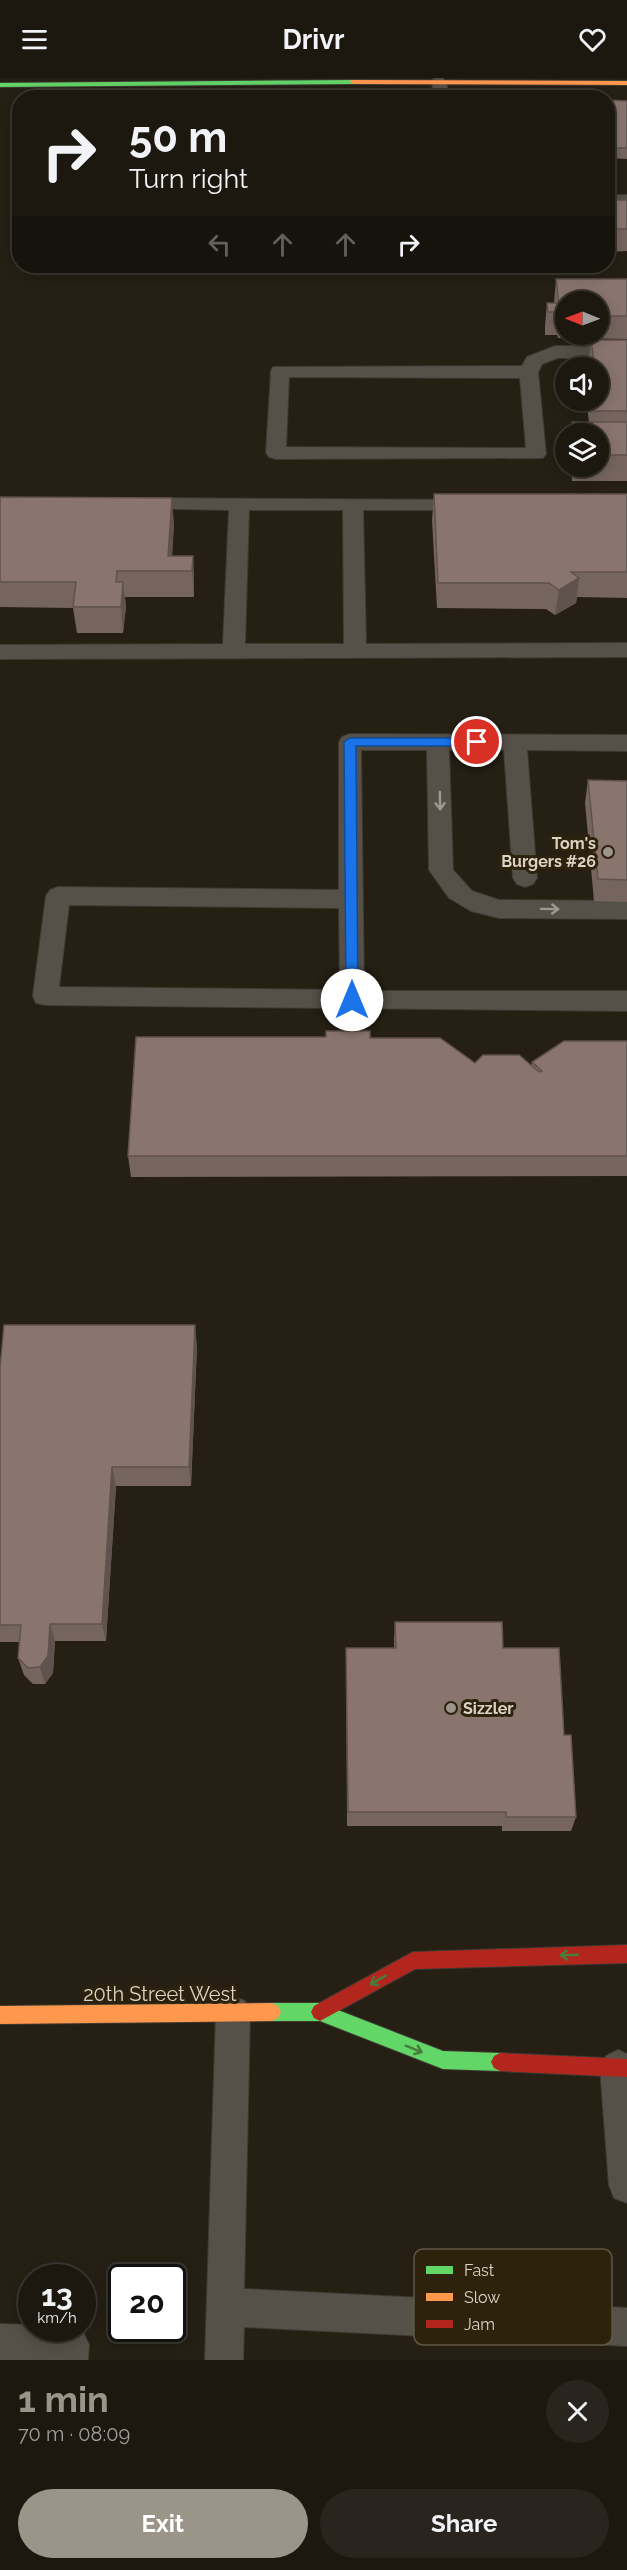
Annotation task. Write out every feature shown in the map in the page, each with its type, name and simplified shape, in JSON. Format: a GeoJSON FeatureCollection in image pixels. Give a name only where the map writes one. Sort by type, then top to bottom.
{"type":"FeatureCollection","features":[{"type":"Feature","properties":{"kind":"street"},"geometry":{"type":"LineString","coordinates":[[0,85],[440,90],[627,83]]}},
{"type":"Feature","properties":{"kind":"street","name":"20th Street West"},"geometry":{"type":"LineString","coordinates":[[320,2012],[414,1961],[627,1954]]}},
{"type":"Feature","properties":{"kind":"street","name":"20th Street West"},"geometry":{"type":"LineString","coordinates":[[0,2015],[320,2012],[443,2060],[623,2068]]}},
{"type":"Feature","properties":{"kind":"lane"},"geometry":{"type":"LineString","coordinates":[[529,372],[280,371],[276,453],[536,454],[529,372],[534,362],[555,352],[627,352]]}},
{"type":"Feature","properties":{"kind":"lane"},"geometry":{"type":"LineString","coordinates":[[120,504],[484,504]]}},
{"type":"Feature","properties":{"kind":"lane"},"geometry":{"type":"LineString","coordinates":[[234,651],[239,505]]}},
{"type":"Feature","properties":{"kind":"lane"},"geometry":{"type":"LineString","coordinates":[[353,505],[355,651]]}},
{"type":"Feature","properties":{"kind":"lane"},"geometry":{"type":"LineString","coordinates":[[0,652],[627,650]]}},
{"type":"Feature","properties":{"kind":"lane"},"geometry":{"type":"LineString","coordinates":[[352,1000],[350,742],[627,743]]}},
{"type":"Feature","properties":{"kind":"lane"},"geometry":{"type":"LineString","coordinates":[[438,742],[441,870],[447,884],[463,898],[499,909],[627,910]]}},
{"type":"Feature","properties":{"kind":"lane"},"geometry":{"type":"LineString","coordinates":[[515,743],[525,878]]}},
{"type":"Feature","properties":{"kind":"lane"},"geometry":{"type":"LineString","coordinates":[[351,899],[58,896],[45,996],[627,1001]]}},
{"type":"Feature","properties":{"kind":"lane"},"geometry":{"type":"LineString","coordinates":[[224,2360],[233,2013]]}},
{"type":"Feature","properties":{"kind":"lane"},"geometry":{"type":"LineString","coordinates":[[623,2068],[627,2185]]}},
{"type":"Feature","properties":{"kind":"lane"},"geometry":{"type":"LineString","coordinates":[[225,2307],[414,2316]]}},
{"type":"Feature","properties":{"kind":"lane"},"geometry":{"type":"LineString","coordinates":[[612,2326],[627,2327]]}},
{"type":"Feature","properties":{"kind":"lane"},"geometry":{"type":"LineString","coordinates":[[0,2343],[70,2345],[69,2360]]}},
{"type":"Feature","properties":{"kind":"building"},"geometry":{"type":"Polygon","coordinates":[[[49,89],[194,89],[194,90],[49,89]]]}},
{"type":"Feature","properties":{"kind":"building"},"geometry":{"type":"Polygon","coordinates":[[[615,100],[627,101],[627,148],[615,148],[615,100]]]}},
{"type":"Feature","properties":{"kind":"building"},"geometry":{"type":"Polygon","coordinates":[[[615,200],[627,200],[627,229],[615,229],[615,200]]]}},
{"type":"Feature","properties":{"kind":"building"},"geometry":{"type":"Polygon","coordinates":[[[556,279],[627,279],[627,316],[609,316],[609,291],[558,291],[556,279]]]}},
{"type":"Feature","properties":{"kind":"building"},"geometry":{"type":"Polygon","coordinates":[[[547,303],[555,303],[555,312],[548,312],[547,303]]]}},
{"type":"Feature","properties":{"kind":"building"},"geometry":{"type":"Polygon","coordinates":[[[609,340],[627,340],[627,411],[609,411],[609,357],[593,357],[592,345],[609,345],[609,340]]]}},
{"type":"Feature","properties":{"kind":"building"},"geometry":{"type":"Polygon","coordinates":[[[627,422],[627,455],[609,455],[609,423],[572,423],[627,422]]]}},
{"type":"Feature","properties":{"kind":"building"},"geometry":{"type":"Polygon","coordinates":[[[434,494],[627,494],[627,572],[571,572],[579,578],[559,590],[549,583],[438,583],[434,494]]]}},
{"type":"Feature","properties":{"kind":"building"},"geometry":{"type":"Polygon","coordinates":[[[0,497],[172,498],[168,556],[193,556],[192,571],[117,571],[116,582],[123,582],[121,607],[73,607],[76,582],[0,582],[0,497]]]}},
{"type":"Feature","properties":{"kind":"building","name":"Tom's Burgers #26"},"geometry":{"type":"Polygon","coordinates":[[[588,780],[627,781],[627,880],[598,879],[588,780]]]}},
{"type":"Feature","properties":{"kind":"building"},"geometry":{"type":"Polygon","coordinates":[[[326,1031],[370,1031],[370,1038],[440,1038],[475,1063],[483,1055],[519,1055],[539,1072],[542,1071],[532,1062],[564,1041],[627,1041],[627,1156],[128,1156],[136,1037],[326,1037],[326,1031]]]}},
{"type":"Feature","properties":{"kind":"building"},"geometry":{"type":"Polygon","coordinates":[[[4,1325],[195,1325],[189,1467],[112,1467],[102,1624],[50,1624],[48,1656],[40,1667],[28,1668],[18,1658],[21,1625],[0,1625],[0,1368],[4,1325]]]}},
{"type":"Feature","properties":{"kind":"building","name":"Sizzler"},"geometry":{"type":"Polygon","coordinates":[[[395,1622],[502,1622],[503,1648],[559,1648],[564,1735],[571,1735],[576,1817],[506,1817],[506,1812],[348,1812],[346,1648],[396,1648],[395,1622]]]}},
{"type":"Feature","properties":{"kind":"traffic: fast"},"geometry":{"type":"LineString","coordinates":[[0,85],[354,82]]}},
{"type":"Feature","properties":{"kind":"traffic: fast"},"geometry":{"type":"LineString","coordinates":[[272,2012],[320,2012],[443,2060],[500,2062]]}},
{"type":"Feature","properties":{"kind":"traffic: slow"},"geometry":{"type":"LineString","coordinates":[[354,82],[627,83]]}},
{"type":"Feature","properties":{"kind":"traffic: slow"},"geometry":{"type":"LineString","coordinates":[[0,2015],[272,2012]]}},
{"type":"Feature","properties":{"kind":"traffic: jam"},"geometry":{"type":"LineString","coordinates":[[320,2012],[413,1961],[627,1954]]}},
{"type":"Feature","properties":{"kind":"traffic: jam"},"geometry":{"type":"LineString","coordinates":[[500,2062],[627,2068]]}},
{"type":"Feature","properties":{"kind":"place","name":"Tom's Burgers #26"},"geometry":{"type":"Point","coordinates":[608,852]}},
{"type":"Feature","properties":{"kind":"place","name":"Sizzler"},"geometry":{"type":"Point","coordinates":[451,1708]}},
{"type":"Feature","properties":{"kind":"route"},"geometry":{"type":"LineString","coordinates":[[352,1000],[350,742],[477,742]]}}]}
